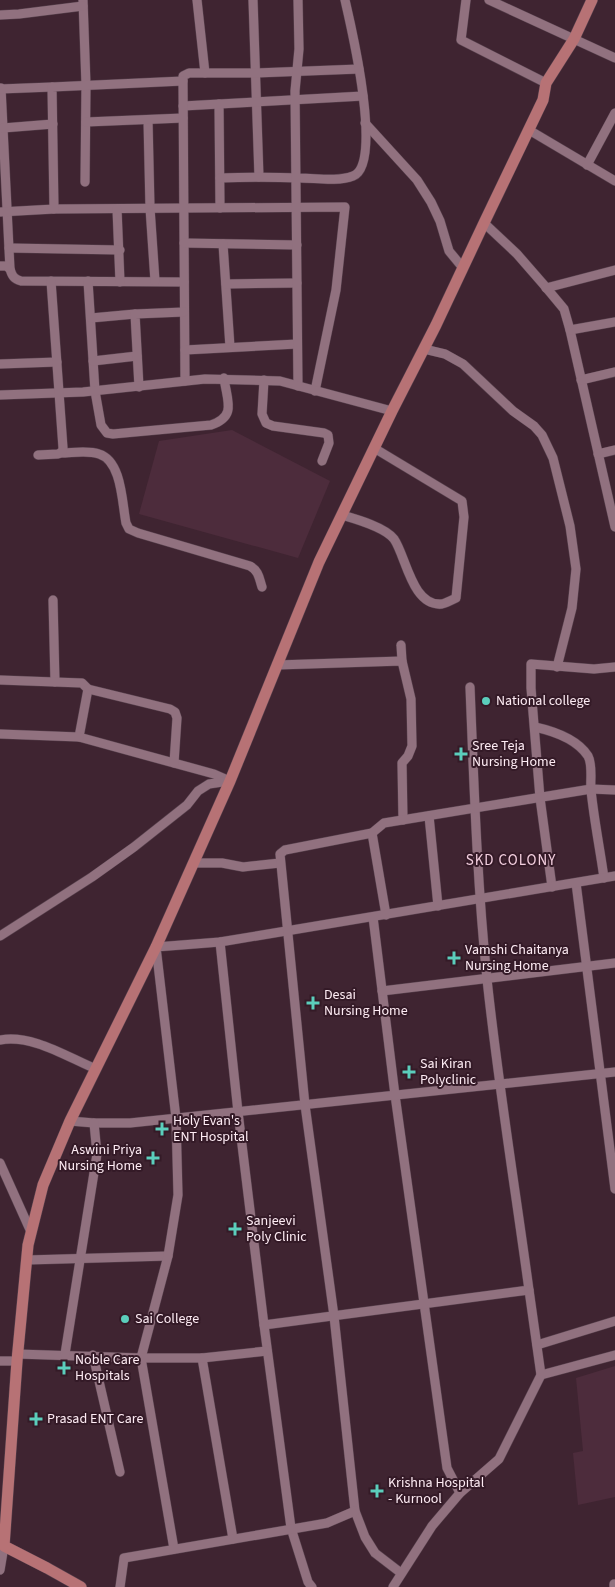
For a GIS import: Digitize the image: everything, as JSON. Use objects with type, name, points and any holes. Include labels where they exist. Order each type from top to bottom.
[{"type":"main road","points":[[81,1587],[47,1568],[2,1551],[4,1499],[27,1260],[31,1232],[42,1185],[70,1121],[156,947],[194,863],[230,781],[319,562],[529,130],[543,100],[546,83],[574,38],[592,0]]},
{"type":"street","points":[[196,0],[205,72]]},
{"type":"street","points":[[253,0],[259,177]]},
{"type":"street","points":[[298,0],[300,49],[295,100],[298,386]]},
{"type":"street","points":[[220,178],[336,179],[353,176],[359,172],[366,152],[363,96],[345,0]]},
{"type":"street","points":[[466,0],[461,40],[546,83]]},
{"type":"street","points":[[489,0],[615,58]]},
{"type":"street","points":[[0,15],[19,14],[83,3],[86,85],[85,182]]},
{"type":"street","points":[[185,381],[183,76],[185,74],[205,72],[256,73],[359,69]]},
{"type":"street","points":[[182,82],[0,88],[3,128],[4,212],[10,269],[15,279],[21,281],[184,282]]},
{"type":"street","points":[[52,87],[54,209]]},
{"type":"street","points":[[183,106],[363,96]]},
{"type":"street","points":[[219,104],[220,208]]},
{"type":"street","points":[[587,165],[615,113]]},
{"type":"street","points":[[86,122],[183,118]]},
{"type":"street","points":[[148,120],[150,208],[155,282]]},
{"type":"street","points":[[365,123],[389,147],[431,202],[440,220],[449,252],[463,268]]},
{"type":"street","points":[[3,128],[52,124]]},
{"type":"street","points":[[529,130],[615,181]]},
{"type":"street","points":[[4,212],[54,209],[345,207],[336,290],[315,391]]},
{"type":"street","points":[[117,209],[120,282]]},
{"type":"street","points":[[484,223],[517,254],[564,310],[582,380],[615,527]]},
{"type":"street","points":[[184,243],[297,244]]},
{"type":"street","points":[[223,244],[230,347]]},
{"type":"street","points":[[9,248],[120,250]]},
{"type":"street","points":[[0,266],[10,269]]},
{"type":"street","points":[[546,288],[615,270]]},
{"type":"street","points":[[51,281],[63,448],[61,454]]},
{"type":"street","points":[[88,282],[95,392],[101,425],[107,433],[211,425],[221,422],[227,417],[229,411],[224,378]]},
{"type":"street","points":[[226,284],[297,283]]},
{"type":"street","points":[[91,318],[184,312]]},
{"type":"street","points":[[135,314],[139,387]]},
{"type":"street","points":[[570,330],[615,322]]},
{"type":"street","points":[[184,350],[297,344]]},
{"type":"street","points":[[424,349],[445,354],[463,364],[513,411],[534,426],[542,435],[553,458],[570,526],[576,569],[572,608],[557,667]]},
{"type":"street","points":[[93,360],[137,356]]},
{"type":"street","points":[[0,364],[57,362]]},
{"type":"street","points":[[582,380],[615,372]]},
{"type":"street","points":[[0,395],[95,392],[224,378],[280,381],[392,411]]},
{"type":"street","points":[[264,380],[262,414],[266,423],[274,426],[324,433],[328,436],[329,443],[322,461]]},
{"type":"street","points":[[342,515],[373,525],[394,538],[408,572],[422,596],[441,604],[456,598],[464,517],[462,501],[374,448]]},
{"type":"street","points":[[598,454],[615,450]]},
{"type":"street","points":[[38,455],[98,453],[105,456],[117,472],[126,523],[130,529],[250,566],[258,574],[262,587]]},
{"type":"street","points":[[54,600],[55,682]]},
{"type":"street","points":[[401,645],[402,661],[411,699],[412,746],[408,756],[402,763],[403,820]]},
{"type":"street","points":[[277,665],[402,661]]},
{"type":"street","points":[[552,887],[540,798],[531,688],[531,664],[557,667],[615,668]]},
{"type":"street","points":[[0,680],[82,683],[88,689],[156,704],[170,709],[175,712],[177,718],[174,763]]},
{"type":"street","points":[[393,1587],[432,1526],[460,1493],[500,1459],[541,1375],[487,979],[480,899],[470,687]]},
{"type":"street","points":[[79,736],[88,689]]},
{"type":"street","points":[[535,727],[554,731],[564,736],[588,757],[604,878]]},
{"type":"street","points":[[0,734],[79,736],[214,774],[230,781]]},
{"type":"street","points":[[0,936],[92,877],[134,847],[187,805],[198,790],[208,784],[230,781]]},
{"type":"street","points":[[401,1573],[375,1553],[365,1537],[355,1511],[334,1316],[305,1105],[286,930],[280,854],[285,850],[372,833],[384,823],[591,789],[615,790]]},
{"type":"street","points":[[429,816],[438,906]]},
{"type":"street","points":[[372,833],[386,915]]},
{"type":"street","points":[[194,863],[243,867],[280,863]]},
{"type":"street","points":[[174,1549],[141,1358],[142,1348],[168,1256],[178,1195],[176,1118],[156,947],[220,942],[615,876]]},
{"type":"street","points":[[576,883],[615,1189]]},
{"type":"street","points":[[373,917],[395,1095],[447,1468],[460,1493]]},
{"type":"street","points":[[220,942],[238,1112],[267,1350],[292,1528],[308,1582],[312,1587]]},
{"type":"street","points":[[382,991],[615,963]]},
{"type":"street","points":[[0,1040],[7,1038],[35,1043],[96,1069]]},
{"type":"street","points":[[70,1121],[130,1123],[615,1072]]},
{"type":"street","points":[[65,1354],[97,1154],[94,1123]]},
{"type":"street","points":[[0,1163],[31,1232]]},
{"type":"street","points":[[27,1260],[168,1256]]},
{"type":"street","points":[[264,1325],[529,1290]]},
{"type":"street","points":[[537,1345],[615,1320]]},
{"type":"street","points":[[0,1361],[65,1354],[141,1358],[202,1358],[267,1350]]},
{"type":"street","points":[[93,1355],[120,1472]]},
{"type":"street","points":[[541,1375],[615,1355]]},
{"type":"street","points":[[202,1358],[233,1539]]},
{"type":"street","points":[[120,1587],[124,1558],[327,1523],[355,1511]]},
{"type":"street","points":[[0,1570],[2,1551]]},
{"type":"shaded area","points":[[232,430],[330,481],[298,558],[139,514],[159,441]]},
{"type":"shaded area","points":[[615,1366],[615,1497],[578,1505],[573,1453],[583,1451],[576,1378]]},
{"type":"place","name":"National college","points":[[486,701]]},
{"type":"place","name":"Sree Teja Nursing Home","points":[[461,754]]},
{"type":"place","name":"Vamshi Chaitanya Nursing Home","points":[[454,958]]},
{"type":"place","name":"Desai Nursing Home","points":[[313,1003]]},
{"type":"place","name":"Sai Kiran Polyclinic","points":[[409,1072]]},
{"type":"place","name":"Holy Evan's ENT Hospital","points":[[162,1129]]},
{"type":"place","name":"Aswini Priya Nursing Home","points":[[153,1158]]},
{"type":"place","name":"Sanjeevi Poly Clinic","points":[[235,1229]]},
{"type":"place","name":"Sai College","points":[[125,1319]]},
{"type":"place","name":"Noble Care Hospitals","points":[[64,1368]]},
{"type":"place","name":"Prasad ENT Care","points":[[36,1419]]},
{"type":"place","name":"Krishna Hospital - Kurnool","points":[[377,1491]]},
{"type":"district","name":"SKD COLONY","points":[[511,860]]}]
